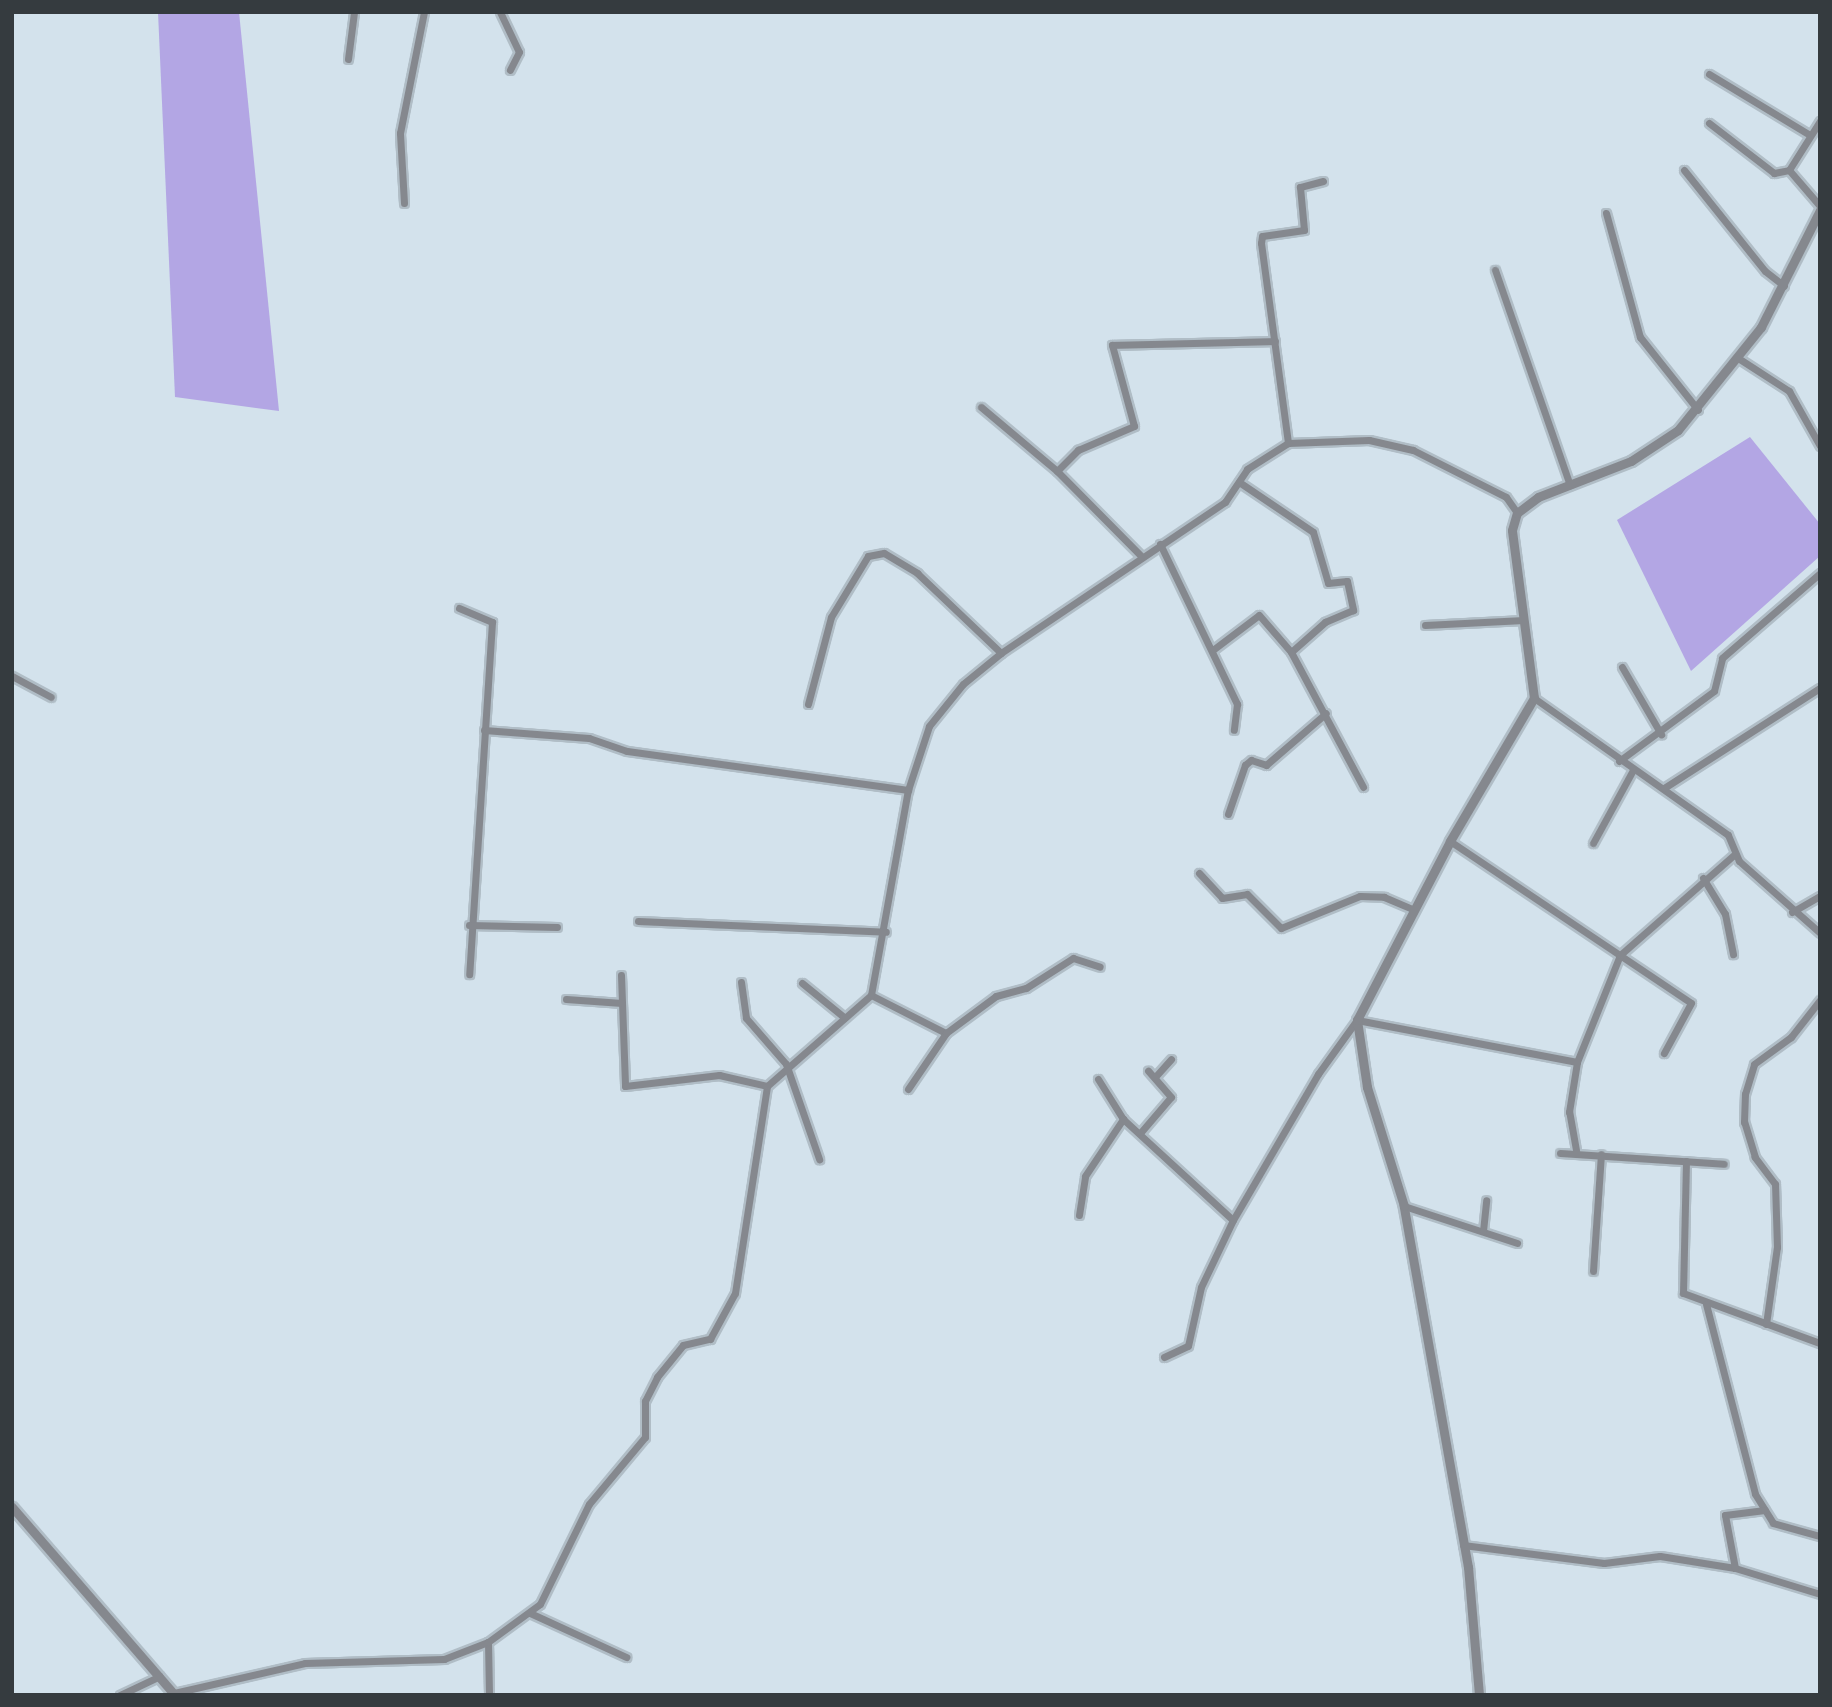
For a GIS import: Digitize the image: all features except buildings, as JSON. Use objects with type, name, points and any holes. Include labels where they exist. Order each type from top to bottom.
[{"type":"street","points":[[348,60],[354,12]]},
{"type":"street","points":[[404,203],[400,133],[424,12]]},
{"type":"street","points":[[500,12],[519,52],[510,70]]},
{"type":"street","points":[[1709,74],[1808,134]]},
{"type":"street","points":[[1789,170],[1808,134],[1820,121]]},
{"type":"street","points":[[1709,123],[1774,173],[1789,170]]},
{"type":"street","points":[[1685,170],[1765,271],[1786,287]]},
{"type":"street","points":[[1517,513],[1570,485],[1631,461],[1698,410],[1738,358],[1786,287],[1820,208],[1789,170]]},
{"type":"street","points":[[1288,443],[1262,236],[1304,230],[1300,187],[1323,181]]},
{"type":"street","points":[[1605,213],[1640,337],[1698,410]]},
{"type":"street","points":[[1495,270],[1570,485]]},
{"type":"street","points":[[1057,471],[1078,450],[1134,426],[1112,345],[1275,341]]},
{"type":"street","points":[[1738,358],[1789,391],[1820,446]]},
{"type":"street","points":[[981,407],[1057,471],[1142,557]]},
{"type":"street","points":[[12,1507],[175,1694],[305,1663],[434,1661],[488,1642],[530,1613],[560,1572],[589,1504],[645,1437],[645,1401],[657,1377],[683,1345],[710,1339],[735,1293],[767,1086],[786,1064],[871,995],[886,932],[908,790],[929,726],[963,684],[1001,653],[1225,502],[1266,451],[1288,443],[1369,440],[1413,450],[1506,497],[1517,513],[1513,530],[1534,698],[1450,841],[1357,1020],[1318,1074],[1233,1220],[1201,1287],[1188,1346],[1164,1357]]},
{"type":"street","points":[[1239,482],[1313,531],[1328,583],[1348,581],[1353,610],[1325,622],[1291,652]]},
{"type":"street","points":[[1160,544],[1214,649],[1237,704],[1234,730]]},
{"type":"street","points":[[808,704],[831,618],[868,556],[884,553],[917,573],[1001,653]]},
{"type":"street","points":[[1619,761],[1661,734],[1714,691],[1722,659],[1820,573]]},
{"type":"street","points":[[459,608],[492,622],[469,925],[469,974]]},
{"type":"street","points":[[1214,649],[1259,615],[1291,652],[1326,713],[1363,787]]},
{"type":"street","points":[[1425,625],[1524,620]]},
{"type":"street","points":[[1622,667],[1661,734]]},
{"type":"street","points":[[12,676],[51,698]]},
{"type":"street","points":[[1664,788],[1820,688]]},
{"type":"street","points":[[1534,698],[1619,761],[1664,788],[1728,835],[1735,854],[1792,912],[1820,933]]},
{"type":"street","points":[[1228,814],[1245,765],[1251,760],[1266,765],[1326,713]]},
{"type":"street","points":[[484,730],[589,738],[628,751],[908,790]]},
{"type":"street","points":[[1592,843],[1633,770]]},
{"type":"street","points":[[1450,841],[1691,1003],[1664,1053]]},
{"type":"street","points":[[1576,1150],[1569,1112],[1577,1062],[1620,956],[1703,878],[1735,854]]},
{"type":"street","points":[[1199,873],[1222,898],[1247,894],[1281,928],[1360,896],[1384,897],[1414,910]]},
{"type":"street","points":[[1703,878],[1725,914],[1733,954]]},
{"type":"street","points":[[1792,912],[1820,896]]},
{"type":"street","points":[[638,921],[886,932]]},
{"type":"street","points":[[469,925],[557,927]]},
{"type":"street","points":[[908,1088],[947,1033],[996,996],[1026,988],[1073,958],[1100,967]]},
{"type":"street","points":[[621,975],[625,1086],[719,1075],[767,1086]]},
{"type":"street","points":[[741,982],[752,1030],[786,1064],[819,1159]]},
{"type":"street","points":[[802,983],[845,1018]]},
{"type":"street","points":[[871,995],[947,1033]]},
{"type":"street","points":[[566,999],[622,1003]]},
{"type":"street","points":[[1766,1324],[1777,1247],[1775,1184],[1755,1157],[1744,1122],[1745,1094],[1754,1063],[1791,1037],[1820,1000]]},
{"type":"street","points":[[1357,1020],[1577,1062]]},
{"type":"street","points":[[1357,1020],[1367,1087],[1405,1206],[1463,1545],[1479,1695]]},
{"type":"street","points":[[1141,1132],[1171,1097],[1151,1074],[1171,1059]]},
{"type":"street","points":[[1098,1079],[1124,1119],[1233,1220]]},
{"type":"street","points":[[1079,1215],[1085,1176],[1124,1119]]},
{"type":"street","points":[[1560,1153],[1576,1150],[1724,1164]]},
{"type":"street","points":[[1593,1271],[1601,1154]]},
{"type":"street","points":[[1686,1161],[1683,1293],[1706,1304],[1820,1343]]},
{"type":"street","points":[[1483,1231],[1486,1200]]},
{"type":"street","points":[[1405,1206],[1517,1243]]},
{"type":"street","points":[[1706,1304],[1755,1494],[1773,1522],[1820,1536]]},
{"type":"street","points":[[1735,1568],[1726,1515],[1765,1510]]},
{"type":"street","points":[[1463,1545],[1604,1563],[1660,1556],[1735,1568],[1820,1594]]},
{"type":"street","points":[[530,1613],[626,1657]]},
{"type":"street","points":[[488,1642],[489,1695]]},
{"type":"street","points":[[120,1695],[160,1676]]},
{"type":"shaded area","points":[[158,12],[239,12],[279,411],[175,397]]},
{"type":"shaded area","points":[[1750,437],[1820,524],[1820,556],[1691,671],[1617,520]]}]
